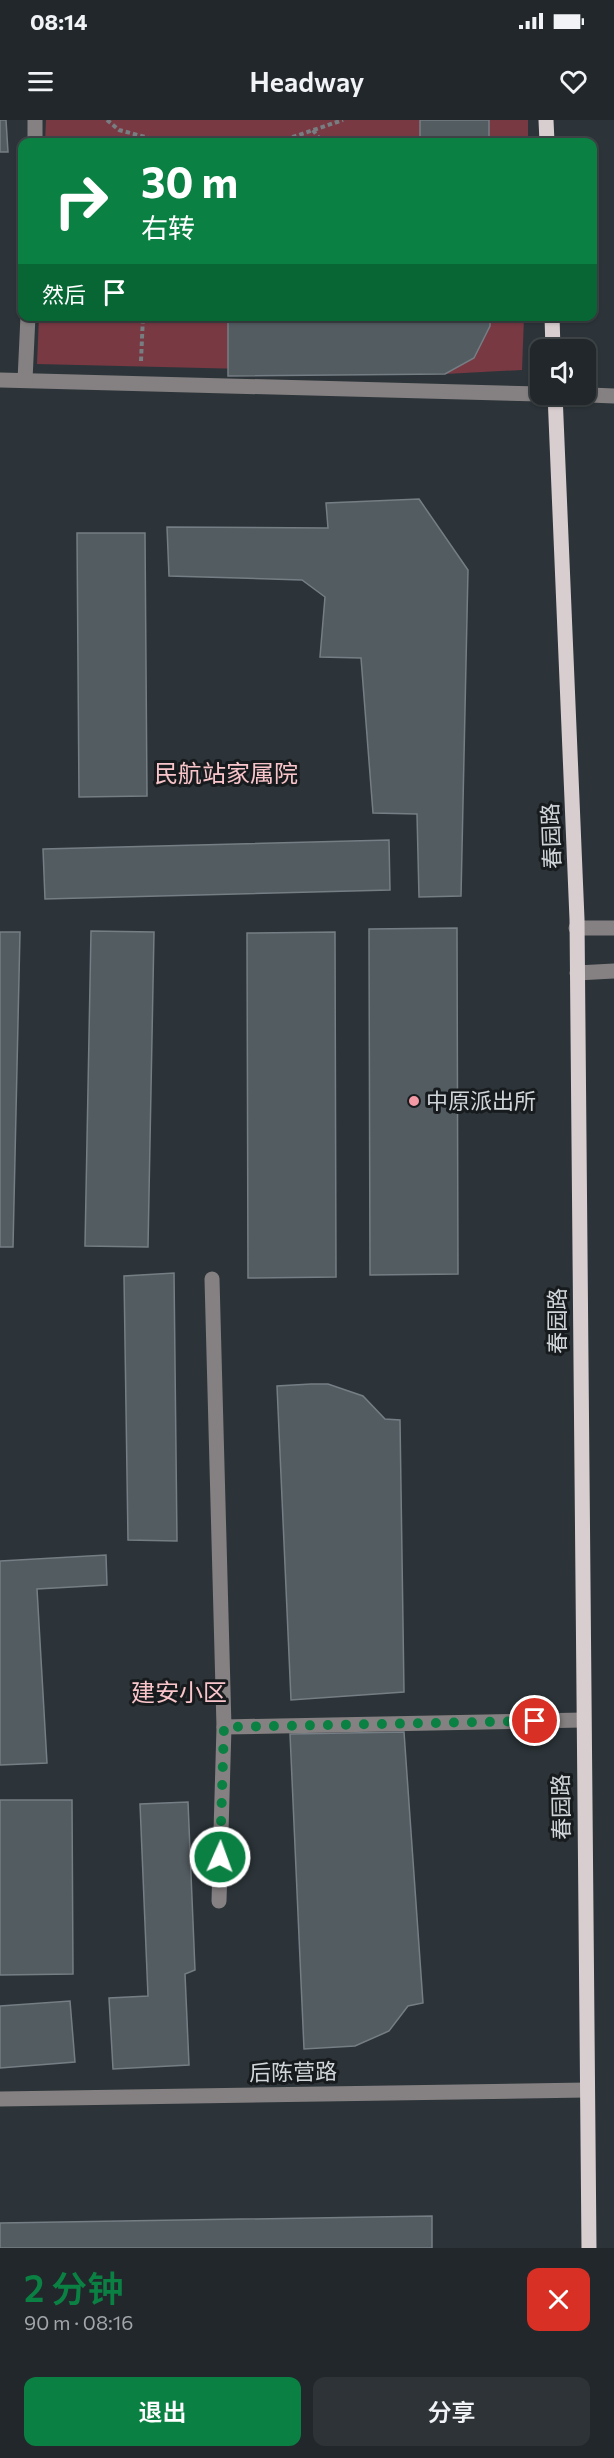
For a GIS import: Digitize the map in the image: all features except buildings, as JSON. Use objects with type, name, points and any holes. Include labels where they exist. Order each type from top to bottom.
[{"type":"main road","points":[[546,120],[547,138]]},
{"type":"main road","points":[[552,321],[553,339]]},
{"type":"main road","name":"春园路","points":[[555,405],[577,973],[589,2248]]},
{"type":"street","points":[[34,138],[35,120]]},
{"type":"street","points":[[25,380],[28,321]]},
{"type":"street","points":[[0,380],[530,394]]},
{"type":"street","points":[[596,395],[614,396]]},
{"type":"street","points":[[576,928],[614,928]]},
{"type":"street","points":[[577,973],[614,971]]},
{"type":"street","points":[[212,1279],[224,1727],[219,1901]]},
{"type":"street","points":[[224,1727],[583,1720]]},
{"type":"street","name":"后陈营路","points":[[0,2099],[587,2090]]},
{"type":"path","points":[[107,120],[119,130],[147,138]]},
{"type":"path","points":[[290,138],[343,120]]},
{"type":"path","points":[[313,130],[319,138]]},
{"type":"path","points":[[140,383],[142,321]]},
{"type":"shaded area","points":[[46,120],[528,120],[528,138],[45,138]]},
{"type":"shaded area","points":[[39,321],[524,321],[522,370],[445,374],[37,364]]},
{"type":"place","name":"中原派出所","points":[[414,1101]]},
{"type":"district","name":"民航站家属院","points":[[226,774]]},
{"type":"district","name":"建安小区","points":[[179,1693]]},
{"type":"route","points":[[220,1857],[224,1727],[535,1721]]}]
